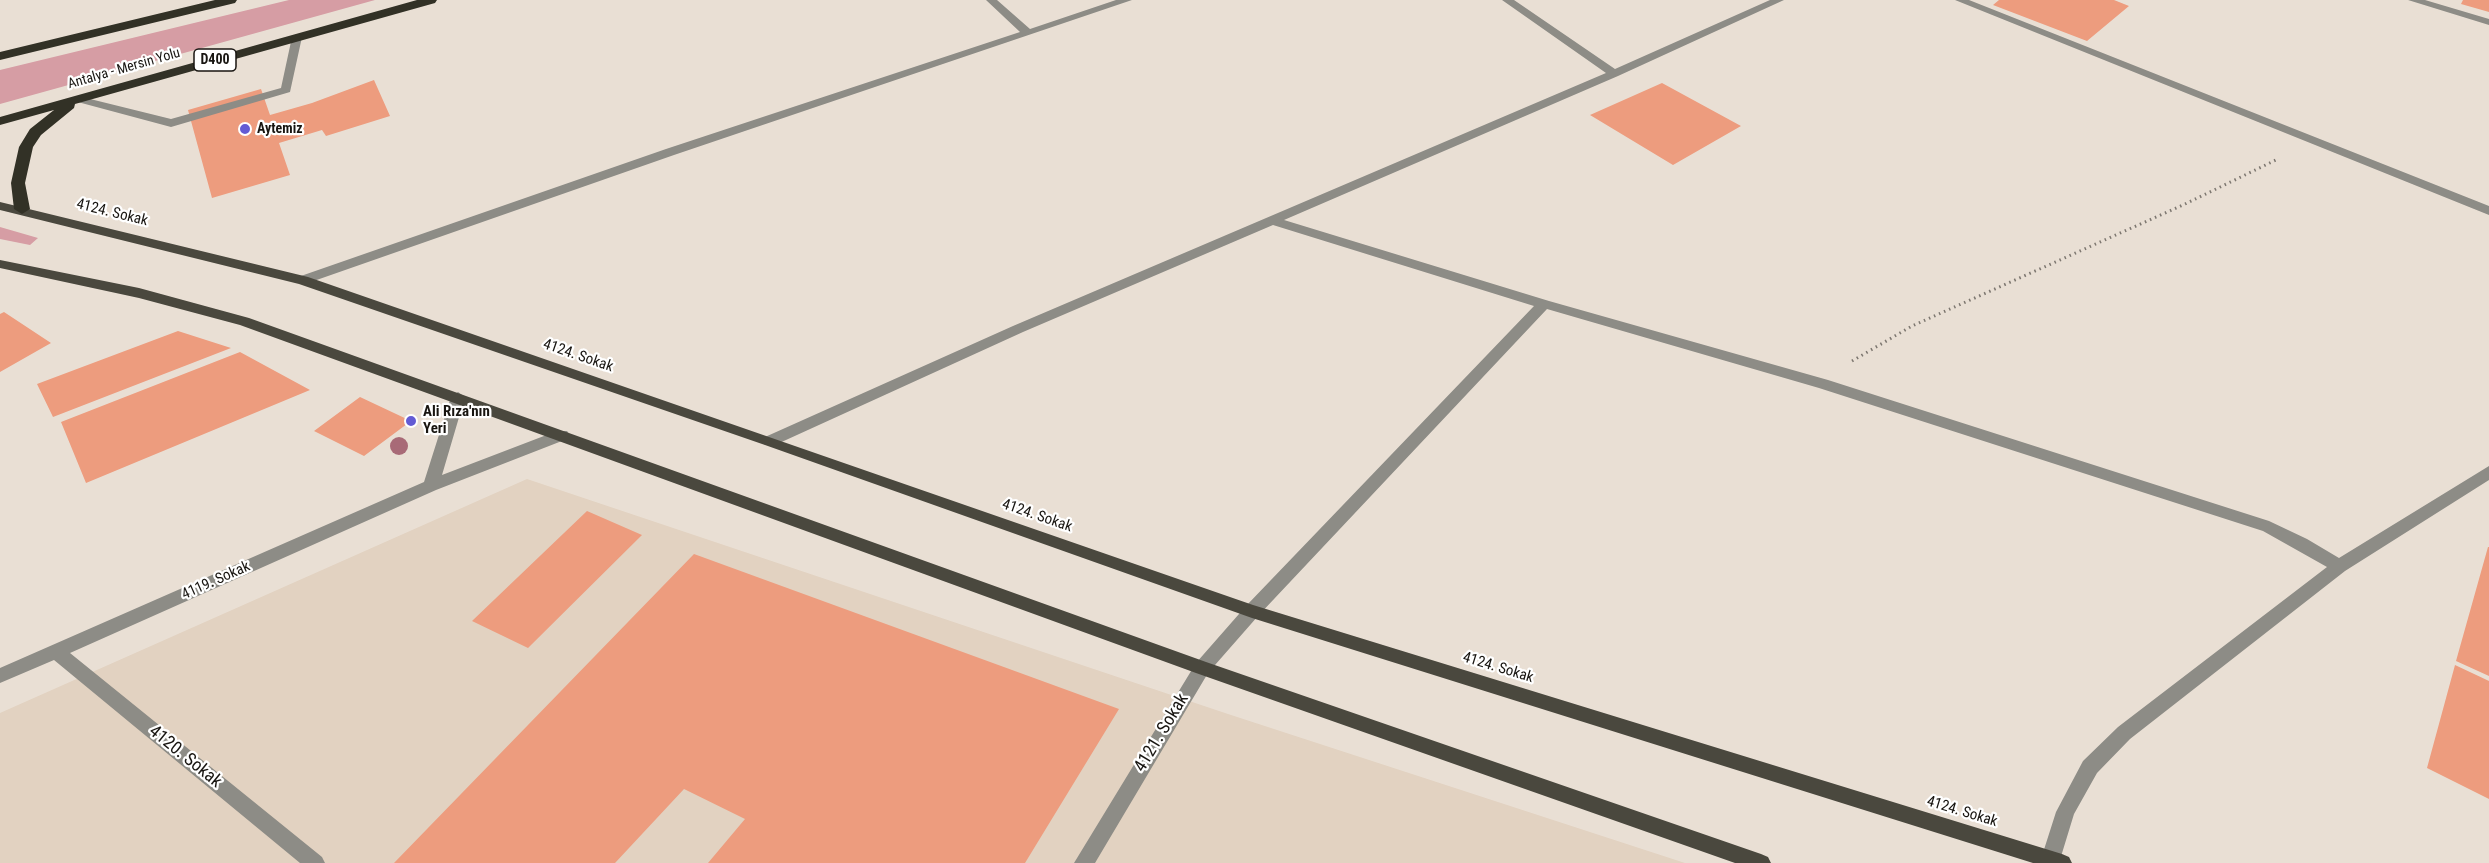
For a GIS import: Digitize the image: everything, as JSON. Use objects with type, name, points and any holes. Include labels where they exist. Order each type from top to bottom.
[{"type":"highway","points":[[0,56],[231,0]]},
{"type":"highway","name":"Antalya - Mersin Yolu","points":[[0,121],[430,0]]},
{"type":"highway","points":[[22,209],[18,183],[26,147],[35,132],[78,99]]},
{"type":"main road","name":"4124. Sokak","points":[[0,206],[22,209],[303,280],[1252,611],[2056,861]]},
{"type":"main road","points":[[0,264],[139,293],[244,321],[1202,668],[1758,862]]},
{"type":"street","points":[[991,0],[1028,33]]},
{"type":"street","points":[[303,280],[670,152],[1126,0]]},
{"type":"street","points":[[1507,0],[1614,74]]},
{"type":"street","points":[[770,441],[1018,329],[1614,74],[1779,0]]},
{"type":"street","points":[[1960,0],[2489,212]]},
{"type":"street","points":[[2413,0],[2489,22]]},
{"type":"street","points":[[78,99],[171,123],[182,120],[286,90],[297,37]]},
{"type":"street","points":[[1271,219],[1544,304],[1823,384],[2269,527],[2339,566]]},
{"type":"street","name":"4121. Sokak","points":[[1084,863],[1202,668],[1252,611],[1544,304]]},
{"type":"street","points":[[431,486],[459,398]]},
{"type":"street","name":"4119. Sokak","points":[[0,676],[431,486],[562,435]]},
{"type":"street","points":[[2056,861],[2065,812],[2090,767],[2124,733],[2339,566],[2489,472]]},
{"type":"street","name":"4120. Sokak","points":[[55,651],[315,863]]},
{"type":"path","points":[[1823,384],[1875,346],[1912,326],[2183,205],[2314,142]]},
{"type":"shaded area","points":[[289,0],[375,0],[0,104],[0,70]]},
{"type":"shaded area","points":[[0,227],[38,238],[30,245],[0,239]]},
{"type":"shaded area","points":[[527,479],[1228,714],[1685,863],[0,863],[0,713]]},
{"type":"building","points":[[1999,0],[2114,0],[2129,6],[2087,41],[1993,5]]},
{"type":"building","points":[[2463,0],[2489,0],[2489,12],[2461,4]]},
{"type":"building","points":[[374,80],[390,116],[326,136],[322,130],[279,143],[290,175],[212,198],[188,110],[261,89],[270,115],[312,103]]},
{"type":"building","points":[[1662,83],[1741,126],[1673,165],[1590,115]]},
{"type":"building","points":[[4,312],[51,343],[0,372],[0,314]]},
{"type":"building","points":[[178,331],[231,348],[53,417],[37,384]]},
{"type":"building","points":[[240,352],[310,390],[86,483],[61,422]]},
{"type":"building","points":[[360,397],[411,421],[364,456],[314,431]]},
{"type":"building","points":[[587,511],[642,535],[528,648],[472,621]]},
{"type":"building","points":[[2489,547],[2489,676],[2456,661]]},
{"type":"building","points":[[694,554],[1119,709],[1025,863],[708,863],[745,819],[684,789],[615,863],[394,863]]},
{"type":"building","points":[[2455,665],[2489,681],[2489,799],[2427,768]]},
{"type":"place","name":"Aytemiz","points":[[245,129]]},
{"type":"place","name":"Ali Rıza'nın Yeri","points":[[411,421]]}]
